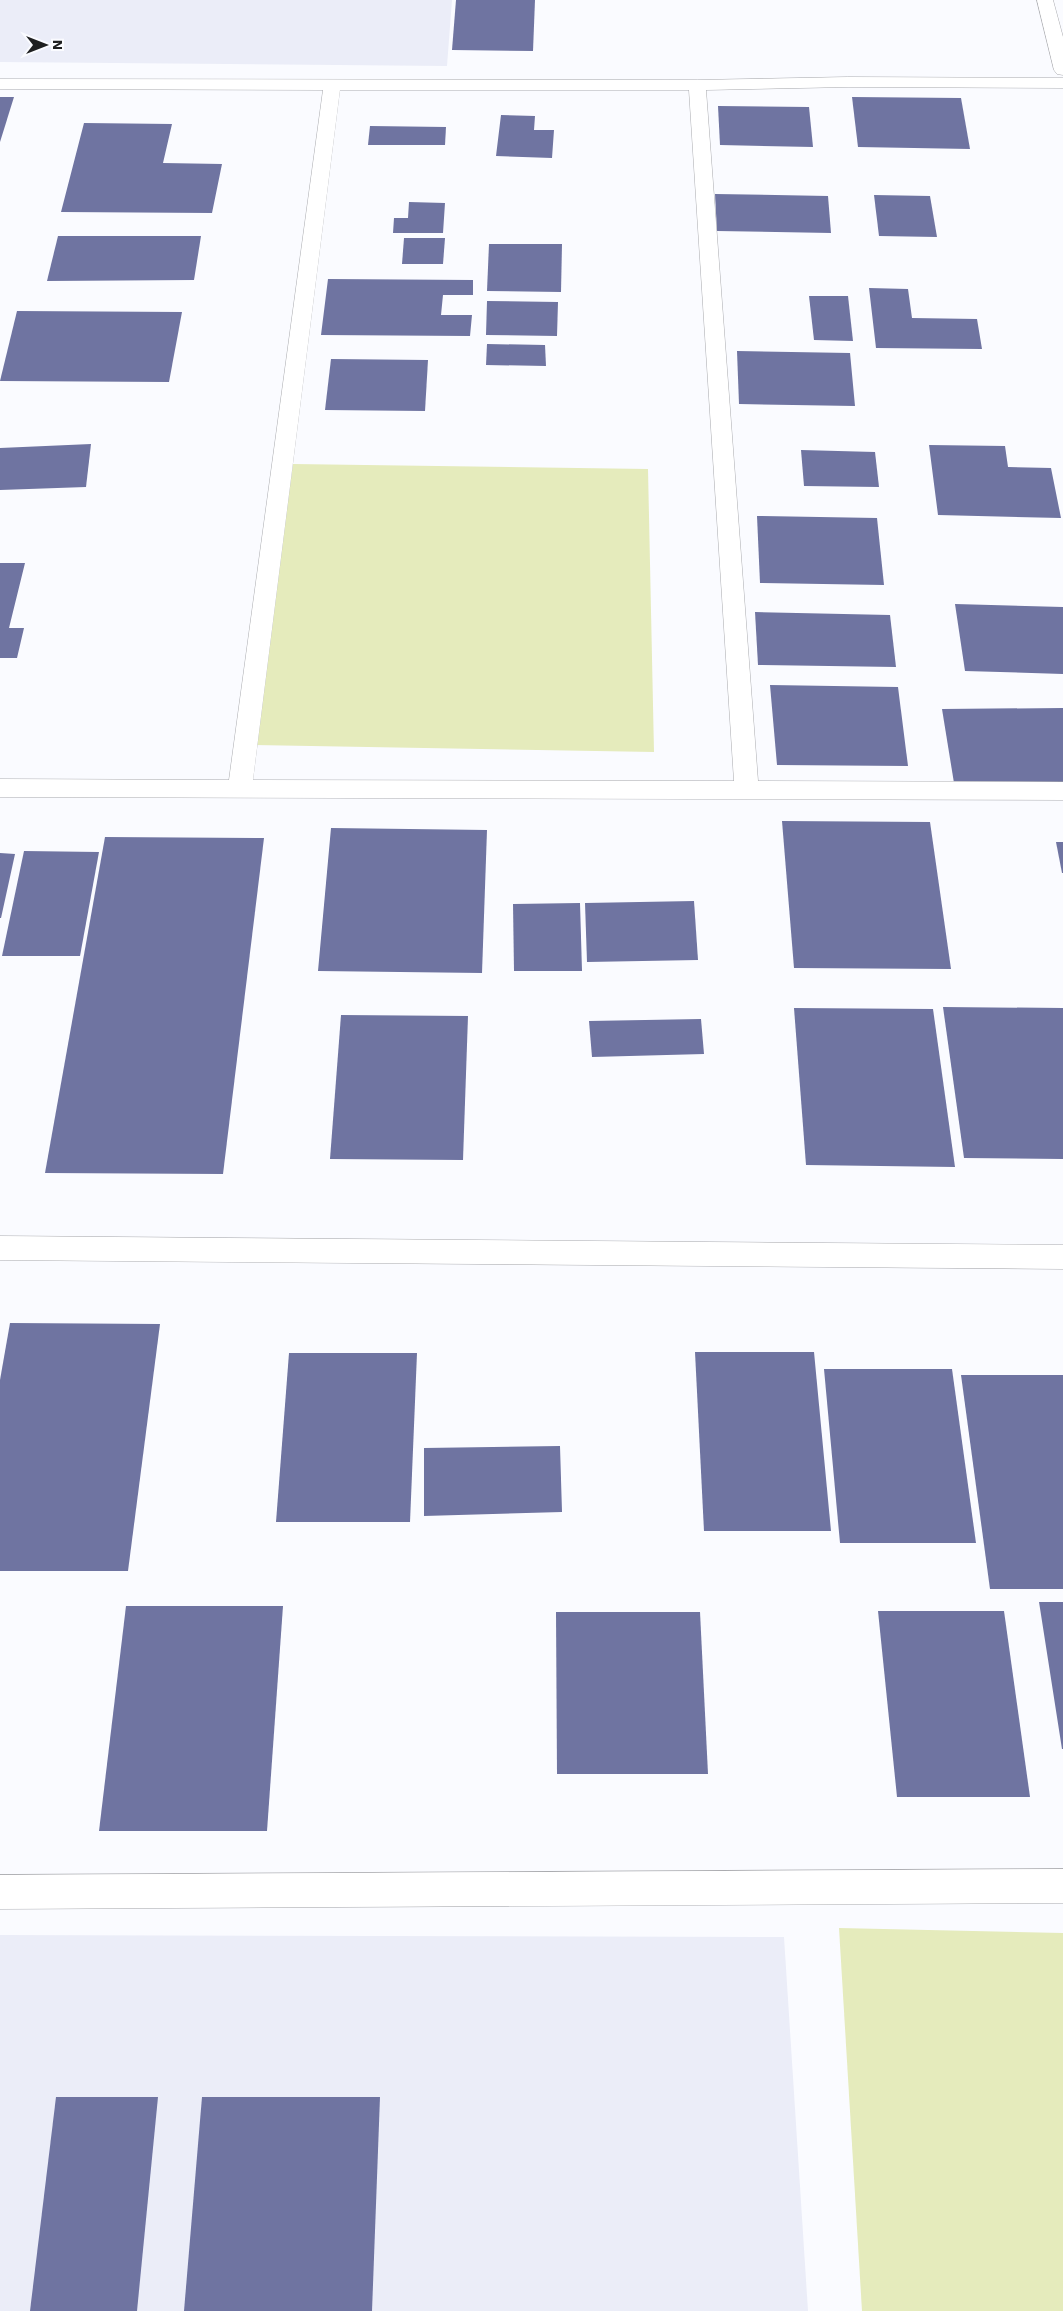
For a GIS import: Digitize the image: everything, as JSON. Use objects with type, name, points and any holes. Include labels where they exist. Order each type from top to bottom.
[{"type":"street","points":[[1045,0],[1063,70]]},
{"type":"street","points":[[0,84],[1063,83]]},
{"type":"street","points":[[697,84],[747,790]]},
{"type":"street","points":[[240,788],[332,85]]},
{"type":"street","points":[[0,788],[1063,791]]},
{"type":"street","points":[[0,1248],[1063,1257]]},
{"type":"street","points":[[0,1892],[1063,1886]]},
{"type":"shaded area","points":[[0,0],[452,0],[447,66],[0,62]]},
{"type":"shaded area","points":[[0,1935],[784,1937],[808,2311],[0,2311]]},
{"type":"green space","points":[[293,464],[648,469],[654,752],[253,745]]},
{"type":"green space","points":[[839,1928],[1063,1933],[1063,2311],[862,2311]]},
{"type":"building","points":[[456,0],[535,0],[533,51],[452,50]]},
{"type":"building","points":[[0,97],[14,97],[0,142]]},
{"type":"building","points":[[852,97],[961,98],[970,149],[858,147]]},
{"type":"building","points":[[718,106],[809,107],[813,147],[720,145]]},
{"type":"building","points":[[501,115],[535,116],[534,130],[554,130],[552,158],[496,156]]},
{"type":"building","points":[[84,123],[172,124],[163,163],[222,164],[212,213],[61,212]]},
{"type":"building","points":[[370,126],[446,127],[445,145],[368,145]]},
{"type":"building","points":[[715,194],[828,196],[831,233],[717,231]]},
{"type":"building","points":[[874,195],[930,196],[937,237],[879,236]]},
{"type":"building","points":[[409,202],[445,203],[443,233],[393,233],[394,218],[408,218]]},
{"type":"building","points":[[58,236],[201,236],[194,280],[47,281]]},
{"type":"building","points":[[404,238],[445,238],[443,264],[402,264]]},
{"type":"building","points":[[489,244],[562,244],[561,292],[487,291]]},
{"type":"building","points":[[328,279],[473,280],[473,295],[443,295],[441,315],[472,315],[470,336],[321,335]]},
{"type":"building","points":[[869,288],[908,289],[912,318],[977,319],[982,349],[876,348]]},
{"type":"building","points":[[809,296],[848,296],[853,341],[814,340]]},
{"type":"building","points":[[487,301],[558,302],[557,336],[486,335]]},
{"type":"building","points":[[17,311],[182,312],[169,382],[0,381]]},
{"type":"building","points":[[487,344],[545,345],[546,366],[486,365]]},
{"type":"building","points":[[737,351],[850,353],[855,406],[739,404]]},
{"type":"building","points":[[331,359],[428,360],[425,411],[325,410]]},
{"type":"building","points":[[91,444],[86,487],[0,490],[0,448]]},
{"type":"building","points":[[929,445],[1005,446],[1008,467],[1051,468],[1061,518],[938,515]]},
{"type":"building","points":[[801,450],[875,452],[879,487],[804,486]]},
{"type":"building","points":[[757,516],[877,518],[884,585],[760,583]]},
{"type":"building","points":[[0,563],[25,563],[9,628],[24,628],[17,658],[0,658]]},
{"type":"building","points":[[955,604],[1063,607],[1063,674],[965,671]]},
{"type":"building","points":[[755,612],[890,615],[896,667],[758,665]]},
{"type":"building","points":[[770,685],[898,687],[908,766],[777,765]]},
{"type":"building","points":[[1063,708],[1063,783],[954,783],[942,709]]},
{"type":"building","points":[[782,821],[930,822],[951,969],[794,968]]},
{"type":"building","points":[[331,828],[487,830],[482,973],[318,971]]},
{"type":"building","points":[[105,837],[264,838],[223,1174],[45,1173]]},
{"type":"building","points":[[1056,842],[1063,842],[1063,873],[1062,873]]},
{"type":"building","points":[[24,851],[99,852],[80,956],[2,956]]},
{"type":"building","points":[[0,853],[15,854],[1,918],[0,918]]},
{"type":"building","points":[[694,901],[698,960],[587,962],[585,903]]},
{"type":"building","points":[[580,903],[582,971],[514,971],[513,904]]},
{"type":"building","points":[[943,1007],[1063,1008],[1063,1159],[964,1158]]},
{"type":"building","points":[[794,1008],[933,1009],[955,1167],[806,1165]]},
{"type":"building","points":[[341,1015],[468,1016],[463,1160],[330,1159]]},
{"type":"building","points":[[701,1019],[704,1054],[592,1057],[589,1021]]},
{"type":"building","points":[[10,1323],[160,1324],[128,1571],[0,1571],[0,1380]]},
{"type":"building","points":[[695,1352],[814,1352],[831,1531],[704,1531]]},
{"type":"building","points":[[289,1353],[417,1353],[410,1522],[276,1522]]},
{"type":"building","points":[[824,1369],[952,1369],[976,1543],[840,1543]]},
{"type":"building","points":[[961,1375],[1063,1375],[1063,1589],[990,1589]]},
{"type":"building","points":[[560,1446],[562,1512],[424,1516],[424,1448]]},
{"type":"building","points":[[1039,1602],[1063,1602],[1063,1749],[1062,1749]]},
{"type":"building","points":[[126,1606],[283,1606],[267,1831],[99,1831]]},
{"type":"building","points":[[878,1611],[1004,1611],[1030,1797],[897,1797]]},
{"type":"building","points":[[556,1612],[700,1612],[708,1774],[557,1774]]},
{"type":"building","points":[[56,2097],[158,2097],[137,2311],[30,2311]]},
{"type":"building","points":[[202,2097],[380,2097],[372,2311],[184,2311]]}]
